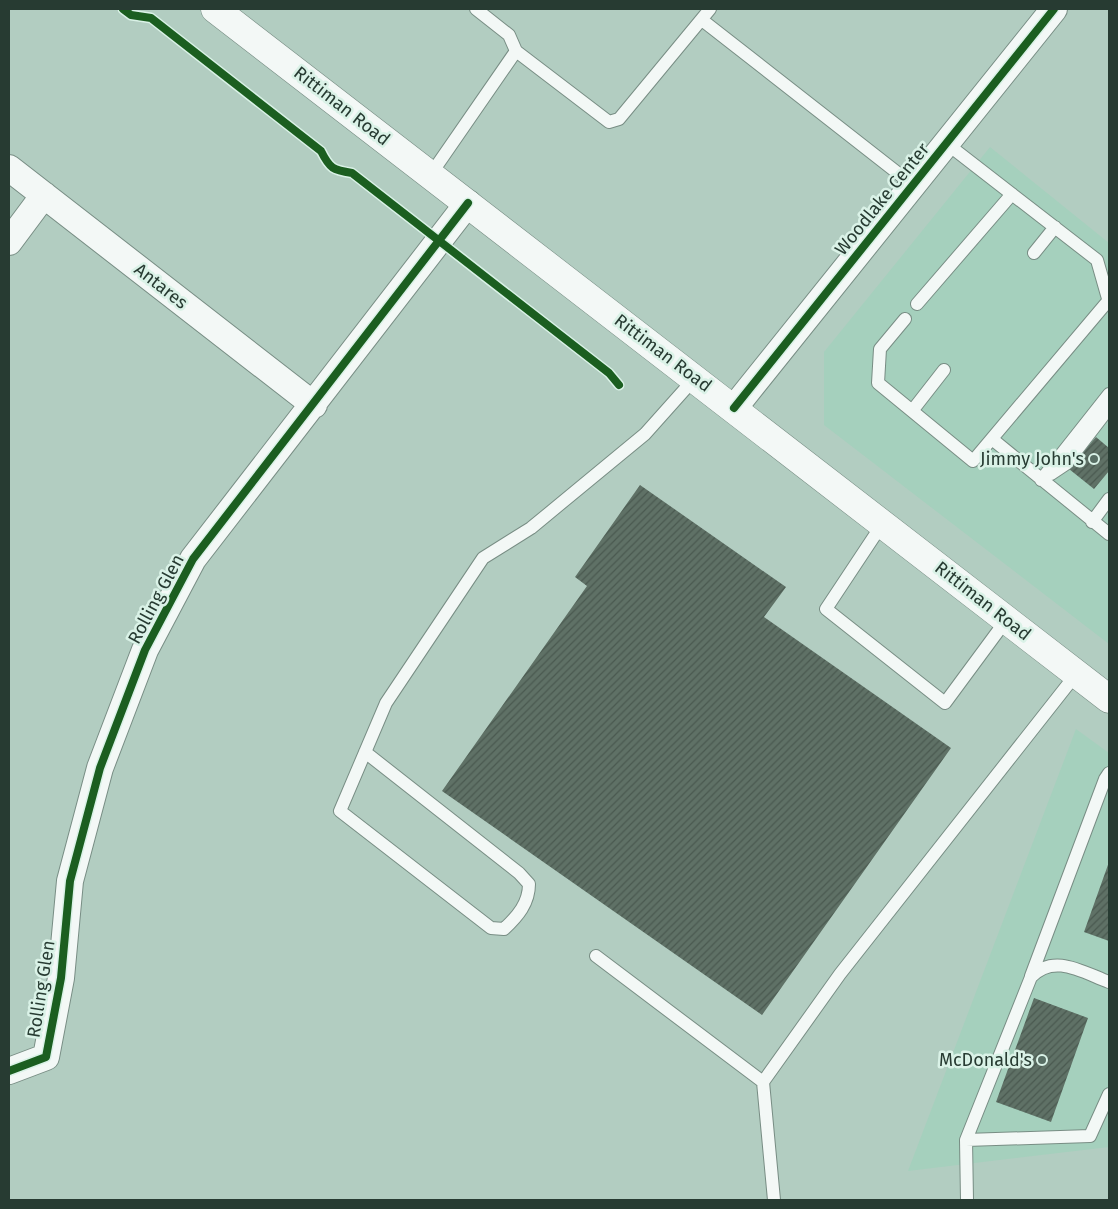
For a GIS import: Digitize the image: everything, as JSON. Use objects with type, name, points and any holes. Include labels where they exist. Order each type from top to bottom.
[{"type":"main road","name":"Rittiman Road","points":[[215,9],[1109,698]]},
{"type":"street","name":"Woodlake Center","points":[[734,408],[1054,9]]},
{"type":"street","name":"Antares","points":[[9,168],[314,405]]},
{"type":"street","points":[[9,242],[44,195]]},
{"type":"street","name":"Rolling Glen","points":[[9,1072],[46,1057],[61,978],[70,881],[100,768],[146,650],[194,559],[468,204]]},
{"type":"lane","points":[[476,9],[509,35],[516,51],[609,122],[619,119],[710,9]]},
{"type":"lane","points":[[702,20],[913,185]]},
{"type":"lane","points":[[430,174],[516,51]]},
{"type":"lane","points":[[905,319],[880,349],[878,384],[973,460],[1109,302],[1097,260],[946,143]]},
{"type":"lane","points":[[917,304],[1012,194]]},
{"type":"lane","points":[[1034,253],[1055,227]]},
{"type":"lane","points":[[912,411],[944,370]]},
{"type":"lane","points":[[365,752],[519,872],[529,884],[529,896],[517,917],[504,929],[491,928],[340,811],[365,752],[386,703],[484,558],[531,528],[645,434],[695,378]]},
{"type":"lane","points":[[1041,480],[1109,394]]},
{"type":"lane","points":[[1041,480],[1066,464],[1109,408]]},
{"type":"lane","points":[[992,439],[1109,534]]},
{"type":"lane","points":[[1092,522],[1109,499]]},
{"type":"lane","points":[[883,523],[826,609],[945,703],[1007,619]]},
{"type":"lane","points":[[774,1200],[763,1082],[840,974],[1077,673]]},
{"type":"lane","points":[[966,1200],[966,1140],[1031,977],[1105,779],[1109,773]]},
{"type":"lane","points":[[596,956],[763,1082]]},
{"type":"lane","points":[[1031,977],[1046,966],[1056,964],[1109,982]]},
{"type":"lane","points":[[966,1140],[1090,1136],[1109,1094]]},
{"type":"shaded area","points":[[990,147],[1109,243],[1109,644],[824,425],[824,352]]},
{"type":"shaded area","points":[[1076,729],[1109,753],[1109,1147],[908,1171]]},
{"type":"building","name":"Jimmy John's","points":[[1096,437],[1109,448],[1109,471],[1094,489],[1069,469]]},
{"type":"building","points":[[640,485],[786,587],[764,617],[951,748],[762,1015],[442,791],[587,586],[575,577]]},
{"type":"building","points":[[1109,862],[1109,941],[1084,932]]},
{"type":"building","name":"McDonald's","points":[[1034,998],[1088,1018],[1051,1122],[996,1102]]},
{"type":"cycle path","points":[[123,9],[131,15],[151,18],[321,151],[333,168],[352,173],[609,373],[619,385]]},
{"type":"cycle path","points":[[734,408],[1054,9]]},
{"type":"cycle path","points":[[9,1071],[46,1057],[61,978],[70,881],[100,768],[145,650],[193,559],[468,203]]},
{"type":"place","name":"Jimmy John's","points":[[1094,459]]},
{"type":"place","name":"McDonald's","points":[[1042,1060]]}]
